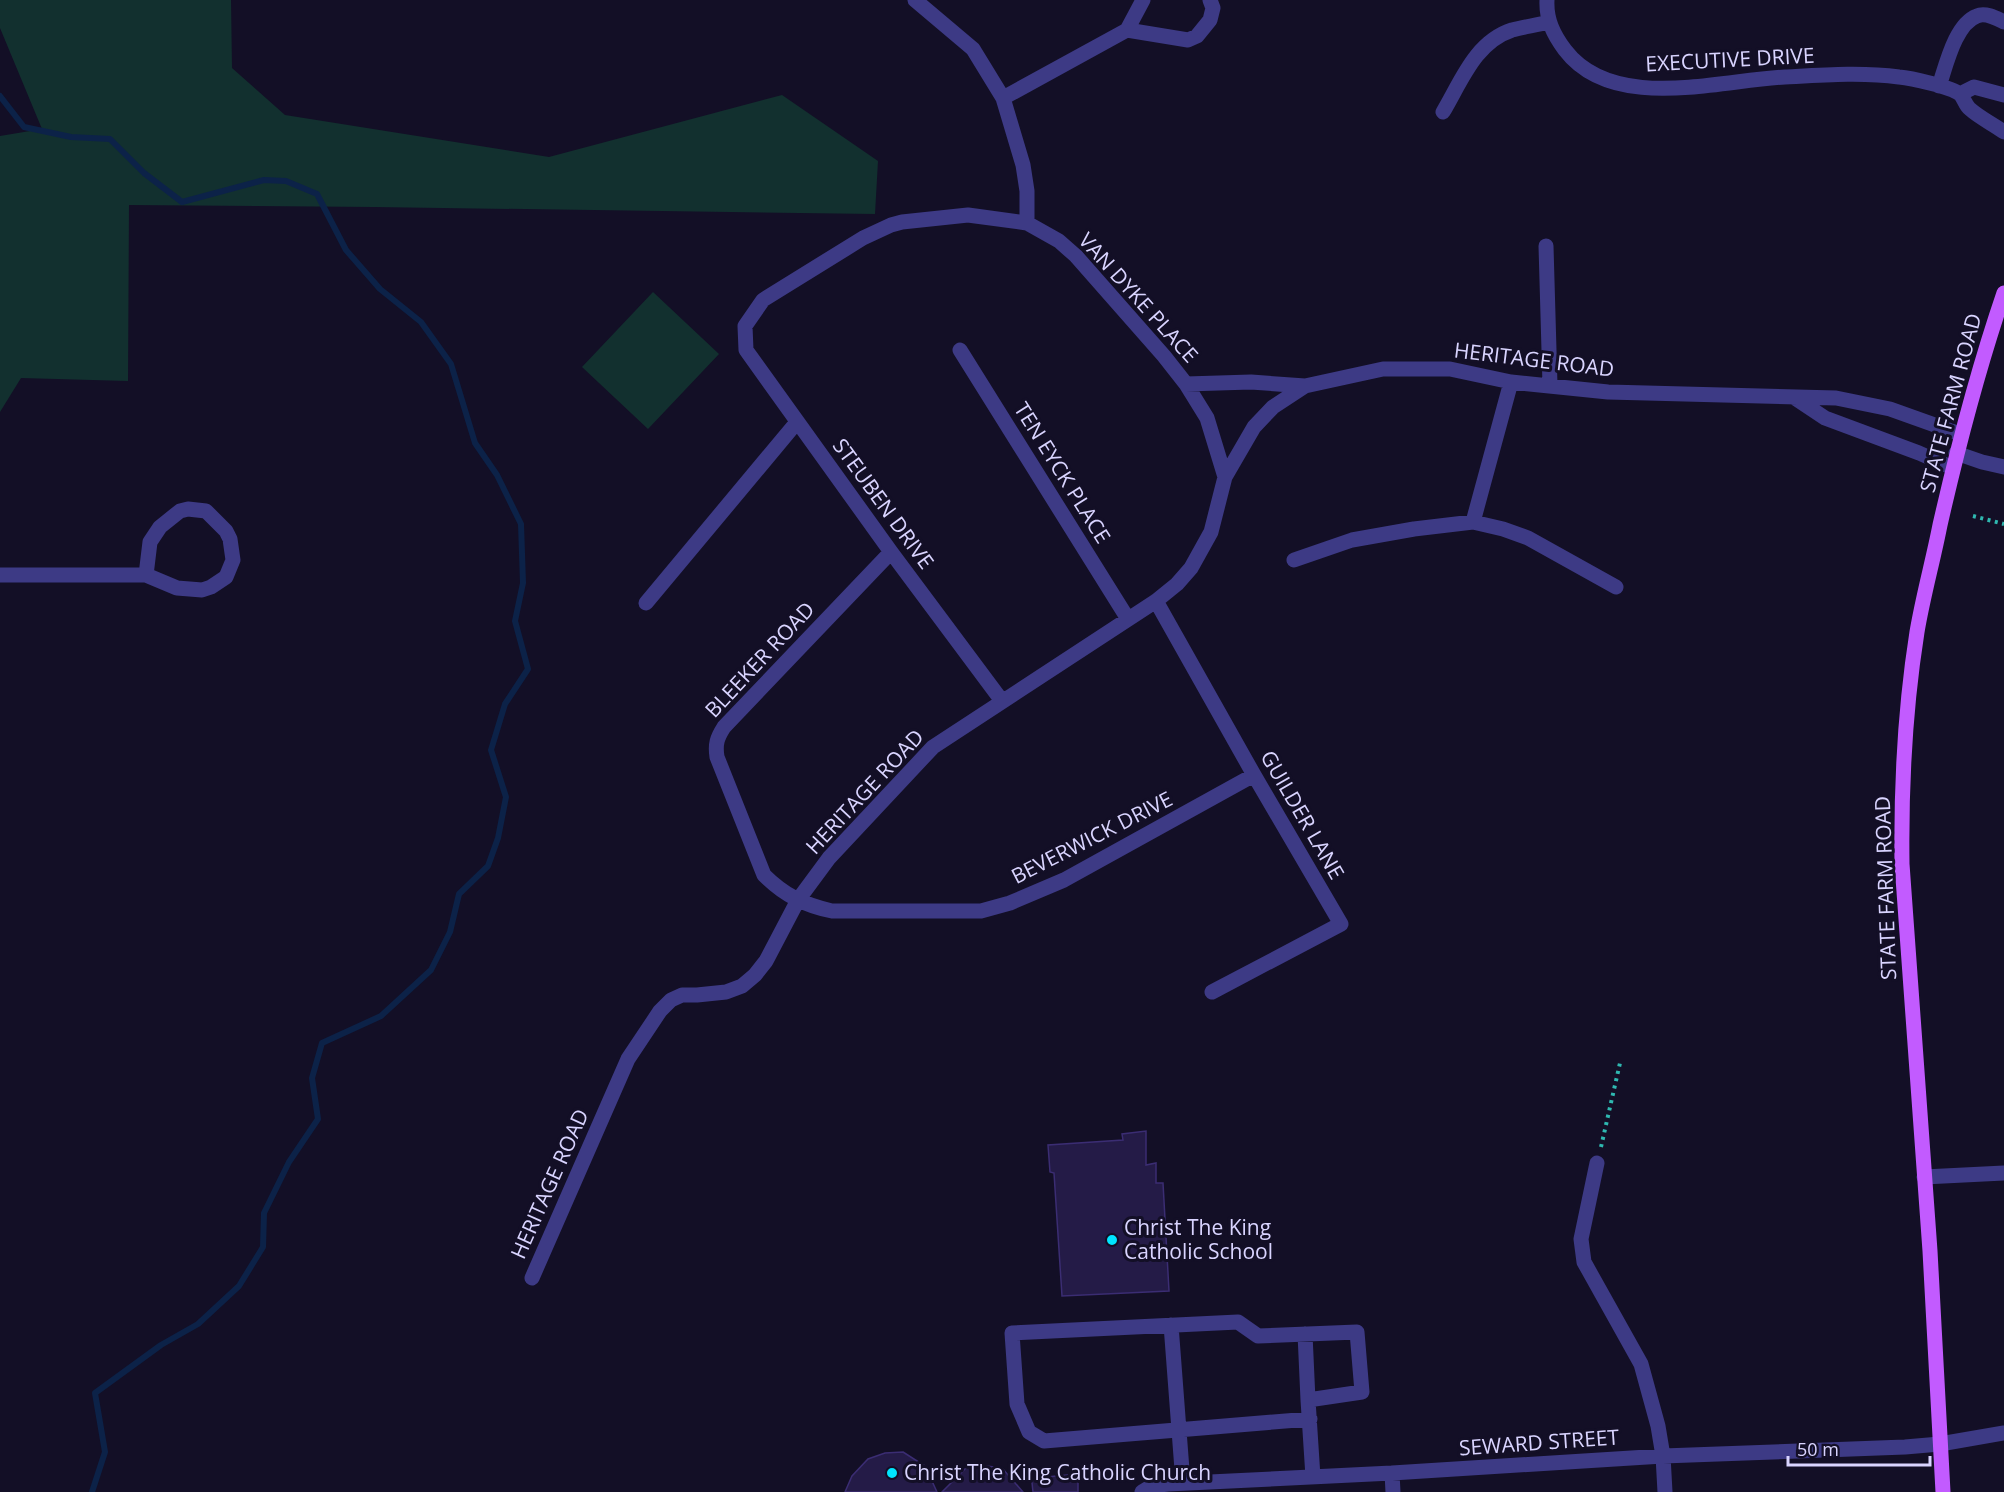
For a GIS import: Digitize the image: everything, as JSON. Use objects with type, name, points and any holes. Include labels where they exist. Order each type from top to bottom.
[{"type":"main road","name":"STATE FARM ROAD","points":[[1943,1492],[1930,1251],[1902,864],[1906,730],[1917,632],[1954,460],[2004,293]]},
{"type":"street","points":[[915,0],[973,49],[1003,98],[1023,165],[1027,191],[1027,223]]},
{"type":"street","points":[[1003,98],[1127,30],[1143,0]]},
{"type":"street","points":[[1127,30],[1188,40],[1197,36],[1210,20],[1213,9],[1210,0]]},
{"type":"street","name":"EXECUTIVE DRIVE","points":[[1547,0],[1549,22],[1557,39],[1569,55],[1584,68],[1600,77],[1621,84],[1647,88],[1693,87],[1784,77],[1858,75],[1899,77],[1939,86],[1960,94],[1968,108],[2004,132]]},
{"type":"street","points":[[1939,86],[1957,36],[1969,20],[1979,15],[1994,16],[2004,22]]},
{"type":"street","points":[[1443,112],[1479,51],[1492,40],[1511,30],[1549,22]]},
{"type":"street","name":"EXECUTIVE DRIVE","points":[[1960,94],[1974,87],[2004,95]]},
{"type":"street","name":"VAN DYKE PLACE","points":[[745,326],[763,300],[863,238],[891,225],[968,215],[1027,223],[1059,241],[1076,256],[1186,384],[1207,418],[1225,477]]},
{"type":"street","points":[[1546,246],[1550,385]]},
{"type":"street","name":"STEUBEN DRIVE","points":[[745,326],[746,350],[891,552],[1002,701]]},
{"type":"street","name":"TEN EYCK PLACE","points":[[960,350],[1128,619]]},
{"type":"street","name":"HERITAGE ROAD","points":[[1186,384],[1251,382],[1305,386],[1383,369],[1450,369],[1511,382],[1608,392],[1836,398],[1890,409],[1960,434]]},
{"type":"street","points":[[1473,522],[1511,382]]},
{"type":"street","name":"HERITAGE ROAD","points":[[532,1278],[628,1059],[643,1034],[671,1000],[682,995],[726,992],[742,986],[756,975],[766,961],[798,900],[829,858],[933,747],[1128,619],[1177,584],[1191,568],[1211,532],[1225,477],[1254,427],[1273,407],[1305,386]]},
{"type":"street","points":[[1795,398],[1825,418],[1919,453],[2004,467]]},
{"type":"street","points":[[646,603],[797,422]]},
{"type":"street","points":[[0,575],[146,575],[177,588],[202,590],[226,577],[233,560],[230,539],[226,531],[206,511],[188,509],[180,511],[160,526],[150,542],[146,575]]},
{"type":"street","points":[[1294,560],[1352,540],[1473,522],[1528,538],[1616,587]]},
{"type":"street","name":"BLEEKER ROAD","points":[[798,900],[778,890],[764,875],[717,757],[717,737],[891,552]]},
{"type":"street","name":"GUILDER LANE","points":[[1156,600],[1341,924],[1212,992]]},
{"type":"street","name":"BEVERWICK DRIVE","points":[[798,900],[816,908],[832,911],[981,911],[1010,903],[1064,880],[1254,775]]},
{"type":"street","points":[[1598,1163],[1581,1239],[1584,1262],[1641,1364],[1658,1426],[1663,1456],[1665,1492]]},
{"type":"street","points":[[1924,1177],[2004,1173]]},
{"type":"street","points":[[1308,1400],[1362,1392],[1357,1332],[1258,1336],[1238,1322],[1012,1333],[1017,1404],[1029,1432],[1044,1441],[1310,1419]]},
{"type":"street","points":[[1172,1325],[1183,1483]]},
{"type":"street","points":[[1305,1334],[1313,1477]]},
{"type":"street","name":"SEWARD STREET","points":[[1142,1492],[1152,1486],[1183,1483],[1663,1456],[1940,1444],[2004,1433]]},
{"type":"street","points":[[1392,1473],[1393,1492]]},
{"type":"path","points":[[1973,516],[2004,524]]},
{"type":"path","points":[[1598,1163],[1620,1063]]},
{"type":"green space","points":[[0,0],[231,0],[232,68],[285,115],[549,157],[782,95],[878,161],[875,214],[129,205],[128,381],[21,378],[0,412],[0,136],[42,129],[0,28]]},
{"type":"green space","points":[[653,292],[719,354],[648,429],[582,367]]},
{"type":"building","name":"Christ The King Catholic School","points":[[1146,1131],[1146,1165],[1156,1163],[1156,1183],[1163,1183],[1169,1291],[1062,1296],[1054,1173],[1050,1172],[1048,1145],[1123,1140],[1122,1134]]},
{"type":"building","points":[[903,1452],[925,1466],[937,1492],[845,1492],[852,1476],[868,1459],[885,1453]]},
{"type":"building","points":[[970,1464],[1002,1468],[1023,1492],[942,1492]]},
{"type":"building","points":[[1045,1472],[1046,1477],[1078,1474],[1078,1492],[1033,1492],[1031,1473]]},
{"type":"waterway","points":[[0,96],[24,127],[71,137],[110,139],[144,173],[182,202],[264,180],[286,181],[317,194],[346,250],[380,289],[421,322],[451,364],[475,443],[497,475],[521,524],[523,583],[515,621],[528,669],[505,704],[491,750],[506,797],[498,838],[488,866],[459,894],[450,932],[431,970],[381,1016],[322,1043],[312,1078],[318,1119],[289,1162],[264,1213],[263,1247],[239,1286],[198,1324],[161,1345],[95,1393],[105,1452],[92,1492]]},
{"type":"place","name":"Christ The King Catholic School","points":[[1112,1240]]},
{"type":"place","name":"Christ The King Catholic Church","points":[[892,1473]]}]
